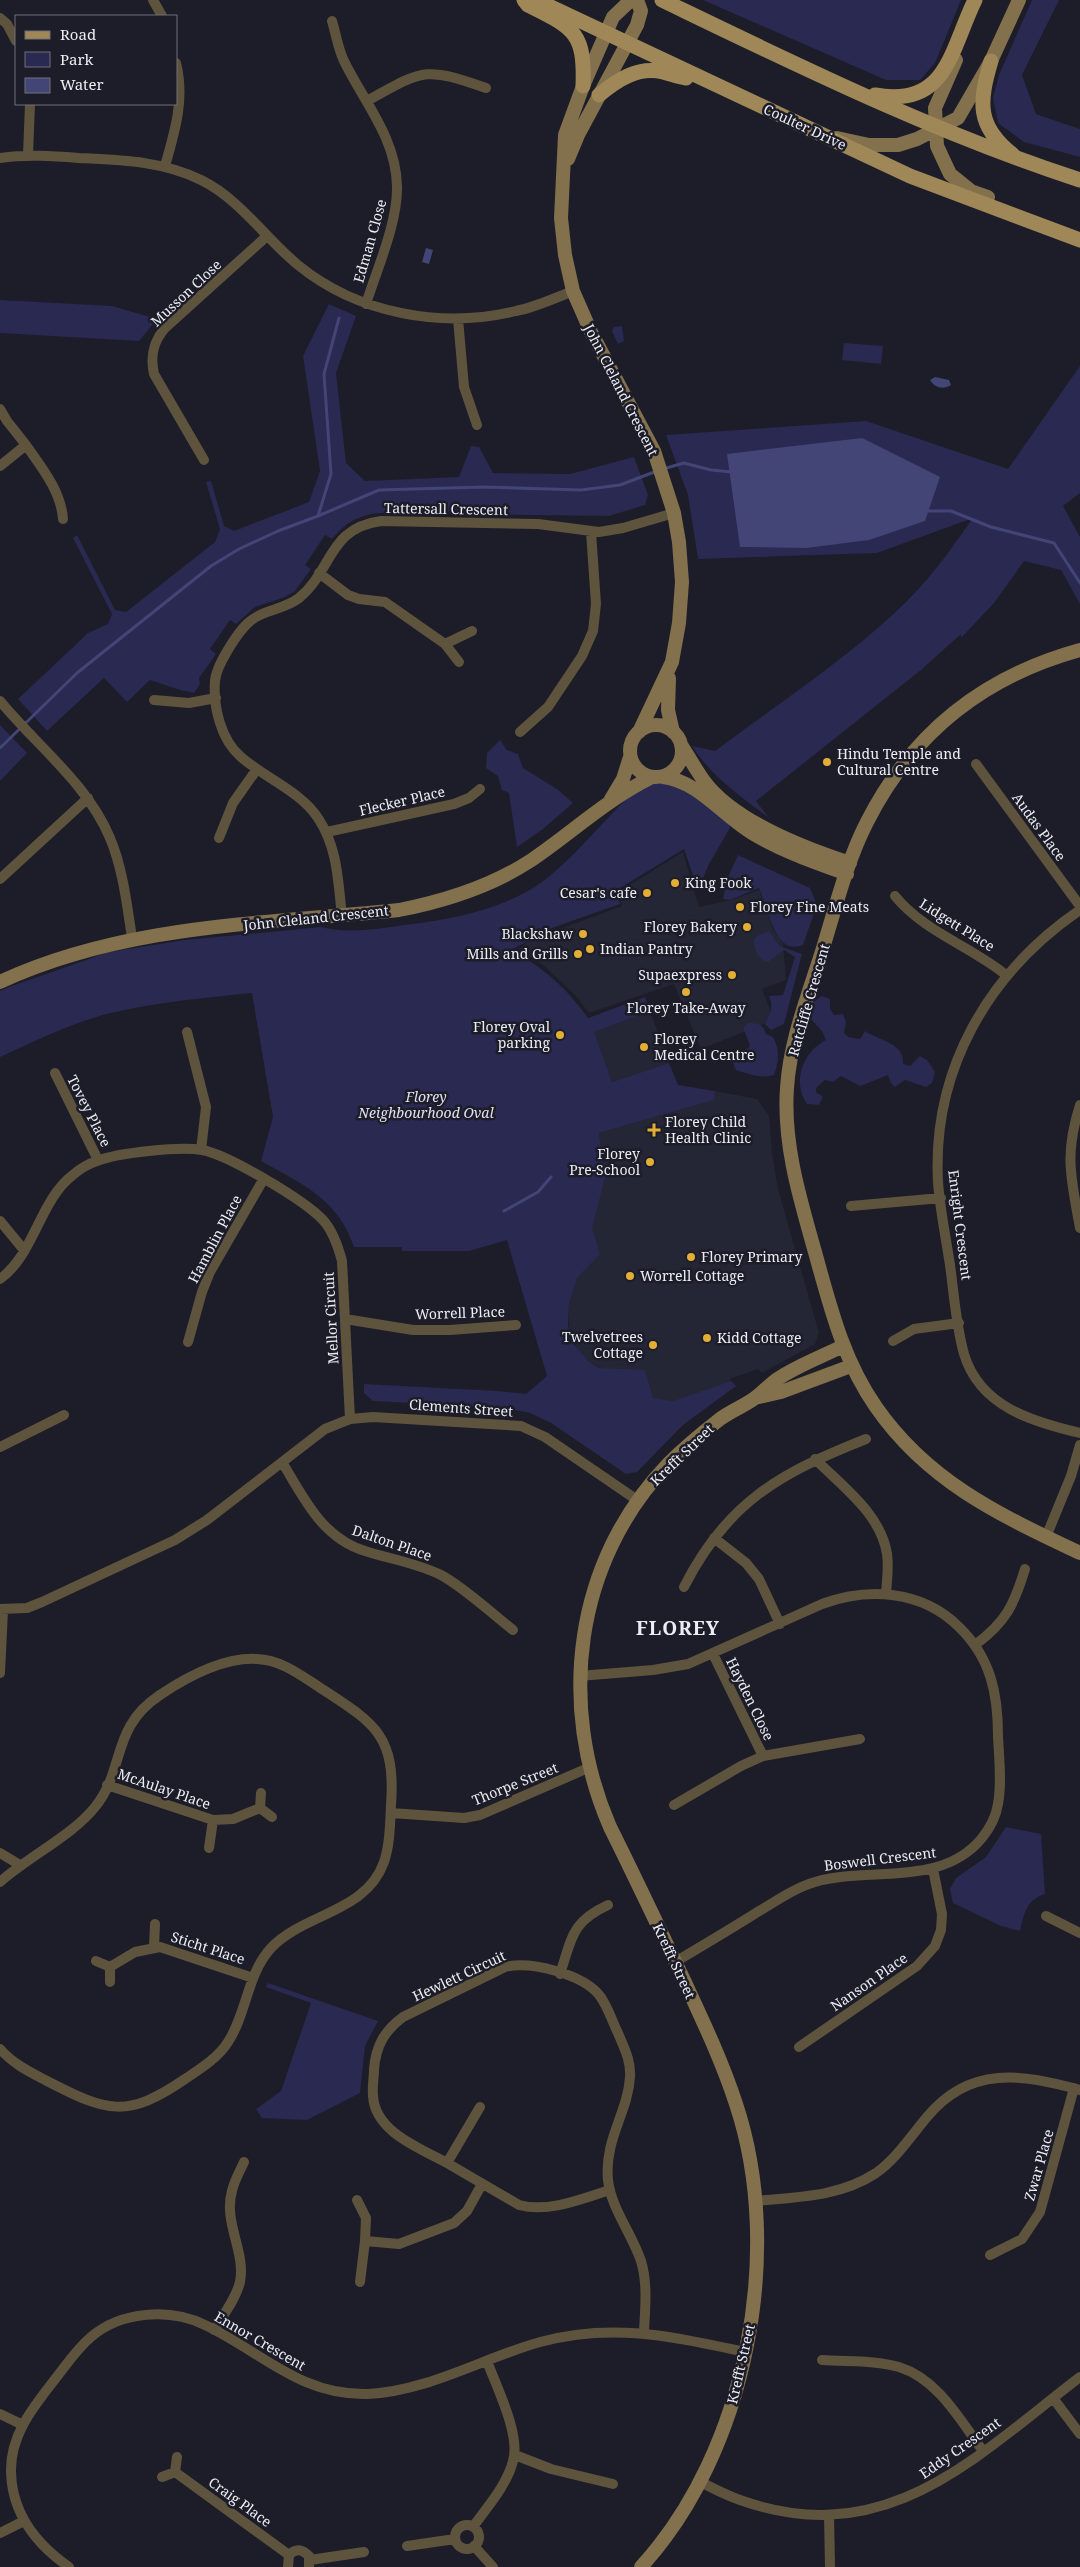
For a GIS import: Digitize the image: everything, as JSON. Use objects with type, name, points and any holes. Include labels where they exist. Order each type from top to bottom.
[{"type":"main road","points":[[524,0],[528,5],[569,27],[578,40],[584,57],[583,86]]},
{"type":"main road","name":"Coulter Drive","points":[[536,0],[910,176],[1080,240]]},
{"type":"main road","points":[[662,0],[936,128],[1019,160],[1080,180]]},
{"type":"main road","points":[[843,85],[895,98],[909,97],[929,87],[945,68],[975,0]]},
{"type":"main road","points":[[991,61],[981,102],[984,118],[989,131],[1004,148],[1019,160]]},
{"type":"main road","points":[[599,95],[624,77],[643,72],[661,72],[682,78],[710,82]]},
{"type":"street","points":[[154,0],[162,15]]},
{"type":"street","name":"John Cleland Crescent","points":[[631,0],[613,17],[583,86],[565,135],[565,167],[561,218],[565,255],[573,291],[591,332],[654,451],[674,512],[682,582],[679,623],[669,672],[668,710],[674,732]]},
{"type":"street","name":"John Cleland Crescent","points":[[565,167],[578,134],[637,25],[641,10],[637,0]]},
{"type":"street","points":[[982,0],[935,108],[937,146],[950,174],[971,191],[1042,218],[1056,232]]},
{"type":"street","points":[[821,135],[869,144],[898,145],[918,139],[958,118],[991,61],[1019,0]]},
{"type":"street","points":[[0,18],[7,24],[15,39]]},
{"type":"street","name":"Edman Close","points":[[332,20],[343,59],[388,140],[395,162],[397,186],[392,220],[366,304]]},
{"type":"street","points":[[367,102],[406,80],[425,73],[453,76],[486,88]]},
{"type":"street","points":[[165,166],[179,112],[180,90],[178,76]]},
{"type":"street","points":[[28,155],[30,105]]},
{"type":"street","points":[[0,158],[28,155],[134,161],[165,166],[202,180],[224,194],[298,265],[323,283],[366,304],[411,315],[458,320],[518,311],[573,291]]},
{"type":"street","name":"Musson Close","points":[[204,460],[154,374],[151,360],[153,346],[165,328],[267,236]]},
{"type":"street","points":[[458,320],[464,387],[477,425]]},
{"type":"street","points":[[0,408],[6,422],[26,445],[58,494],[62,506],[63,519]]},
{"type":"street","points":[[0,466],[26,445]]},
{"type":"street","name":"Tattersall Crescent","points":[[342,916],[337,867],[327,832],[303,802],[256,769],[230,747],[223,734],[216,698],[215,680],[219,666],[247,624],[258,614],[297,599],[307,591],[347,533],[366,523],[381,521],[538,524],[591,532],[623,528],[674,512]]},
{"type":"street","points":[[520,732],[548,707],[586,648],[593,631],[596,604],[591,532]]},
{"type":"street","points":[[318,573],[348,594],[359,599],[385,602],[445,644],[460,662]]},
{"type":"street","points":[[445,644],[472,631]]},
{"type":"street","name":"Ratcliffe Crescent","points":[[1080,650],[1015,672],[977,694],[945,720],[899,770],[866,824],[849,869],[798,1025],[786,1087],[792,1164],[828,1301],[851,1366],[886,1421],[911,1449],[940,1476],[990,1510],[1080,1553]]},
{"type":"street","name":"John Cleland Crescent","points":[[638,732],[669,672]]},
{"type":"street","points":[[154,700],[189,703],[216,698]]},
{"type":"street","points":[[0,701],[88,798],[110,839],[120,868],[132,938]]},
{"type":"street","points":[[661,725],[674,732],[704,781],[745,815],[804,848],[849,869],[799,857],[754,834],[685,782],[642,774],[634,767],[630,757],[630,746],[638,732],[651,726],[661,725]]},
{"type":"street","points":[[657,777],[672,772],[679,764],[681,745]]},
{"type":"street","name":"John Cleland Crescent","points":[[610,800],[622,779],[630,757]]},
{"type":"street","name":"Audas Place","points":[[976,764],[1080,906]]},
{"type":"street","points":[[219,838],[233,803],[256,769]]},
{"type":"street","name":"John Cleland Crescent","points":[[0,982],[66,955],[132,938],[182,931],[399,910],[434,903],[484,885],[529,862],[610,800],[657,777]]},
{"type":"street","name":"Flecker Place","points":[[327,832],[454,804],[469,798],[480,789]]},
{"type":"street","points":[[0,879],[88,798]]},
{"type":"street","name":"Lidgett Place","points":[[895,896],[906,910],[921,921],[974,952],[1006,975]]},
{"type":"street","name":"Enright Crescent","points":[[1080,910],[1041,940],[1006,975],[971,1028],[950,1082],[940,1126],[938,1184],[964,1355],[973,1373],[985,1390],[1002,1405],[1021,1416],[1043,1425],[1080,1433]]},
{"type":"street","points":[[187,1032],[206,1107],[201,1150]]},
{"type":"street","name":"Tovey Place","points":[[55,1074],[98,1160]]},
{"type":"street","points":[[1080,1105],[1072,1129],[1069,1155],[1080,1228]]},
{"type":"street","name":"Mellor Circuit","points":[[0,1279],[15,1264],[59,1189],[72,1175],[98,1160],[170,1150],[201,1150],[222,1156],[309,1207],[329,1228],[337,1243],[342,1261],[350,1419]]},
{"type":"street","name":"Hamblin Place","points":[[188,1342],[202,1292],[210,1272],[263,1180]]},
{"type":"street","points":[[851,1206],[941,1198]]},
{"type":"street","points":[[0,1221],[24,1250]]},
{"type":"street","name":"Worrell Place","points":[[345,1318],[413,1330],[450,1330],[516,1325]]},
{"type":"street","points":[[893,1342],[914,1329],[959,1323]]},
{"type":"street","name":"Krefft Street","points":[[641,2567],[674,2523],[699,2481],[727,2422],[746,2352],[756,2291],[755,2202],[748,2152],[736,2104],[708,2033],[610,1827],[597,1797],[588,1768],[580,1717],[579,1676],[586,1620],[605,1560],[637,1500],[668,1464],[720,1419],[756,1398],[776,1380],[843,1346]]},
{"type":"street","name":"Krefft Street","points":[[756,1398],[781,1392],[851,1366]]},
{"type":"street","points":[[0,1447],[64,1415]]},
{"type":"street","name":"Clements Street","points":[[350,1419],[373,1417],[521,1426],[545,1438],[637,1500]]},
{"type":"street","points":[[0,1673],[2,1610],[27,1608],[42,1602],[175,1540],[207,1520],[325,1429],[350,1419]]},
{"type":"street","points":[[684,1588],[697,1562],[714,1538],[746,1503],[772,1483],[815,1459],[866,1439]]},
{"type":"street","points":[[1046,1537],[1071,1476],[1080,1445]]},
{"type":"street","points":[[815,1459],[864,1508],[876,1525],[887,1554],[886,1593]]},
{"type":"street","name":"Dalton Place","points":[[282,1462],[319,1522],[331,1534],[346,1544],[363,1551],[429,1569],[443,1577],[513,1630]]},
{"type":"street","points":[[714,1538],[746,1564],[759,1579],[780,1624]]},
{"type":"street","points":[[975,1644],[1001,1623],[1012,1608],[1024,1569]]},
{"type":"street","name":"Boswell Crescent","points":[[579,1676],[676,1667],[713,1654],[842,1597],[886,1593],[919,1602],[943,1614],[958,1626],[975,1644],[992,1679],[998,1704],[998,1805],[988,1830],[976,1844],[952,1862],[933,1869],[840,1877],[806,1885],[786,1895],[675,1962]]},
{"type":"street","name":"Hayden Close","points":[[713,1654],[763,1756]]},
{"type":"street","points":[[0,1882],[20,1865],[83,1820],[100,1800],[130,1723],[148,1703],[164,1692],[230,1661],[257,1659],[274,1662],[290,1668],[356,1712],[371,1725],[387,1750],[392,1768],[391,1813],[388,1847],[383,1864],[367,1888],[343,1906],[295,1930],[279,1941],[260,1962],[237,2024],[226,2046],[206,2065],[159,2097],[142,2104],[106,2107],[82,2099],[20,2067],[0,2049]]},
{"type":"street","name":"Hayden Close","points":[[674,1804],[741,1766],[763,1756],[860,1739]]},
{"type":"street","name":"Thorpe Street","points":[[391,1813],[464,1818],[480,1815],[588,1768]]},
{"type":"street","name":"McAulay Place","points":[[107,1785],[213,1820],[233,1819],[260,1808]]},
{"type":"street","points":[[261,1793],[260,1808],[272,1816]]},
{"type":"street","name":"McAulay Place","points":[[209,1848],[213,1820]]},
{"type":"street","points":[[0,1853],[20,1865]]},
{"type":"street","name":"Nanson Place","points":[[799,2047],[917,1966],[935,1946],[941,1930],[942,1914],[933,1869]]},
{"type":"street","points":[[560,1974],[578,1924],[595,1911],[608,1905]]},
{"type":"street","points":[[1046,1916],[1080,1933]]},
{"type":"street","name":"Sticht Place","points":[[154,1947],[155,1924]]},
{"type":"street","name":"Sticht Place","points":[[110,1968],[135,1952],[154,1947],[173,1950],[253,1978]]},
{"type":"street","points":[[96,1961],[110,1968],[110,1982]]},
{"type":"street","name":"Hewlett Circuit","points":[[610,2190],[545,2209],[519,2206],[397,2134],[380,2117],[373,2095],[378,2044],[390,2026],[402,2017],[505,1966],[525,1964],[560,1974],[583,1982],[599,1995],[628,2058],[630,2079],[608,2152],[610,2190],[641,2261],[645,2280],[644,2332]]},
{"type":"street","points":[[755,2202],[826,2194],[858,2184],[892,2159],[934,2108],[949,2095],[977,2082],[997,2077],[1018,2076],[1077,2089]]},
{"type":"street","name":"Zwar Place","points":[[990,2255],[1022,2239],[1040,2212],[1077,2089]]},
{"type":"street","points":[[446,2163],[480,2107]]},
{"type":"street","points":[[214,2330],[234,2298],[240,2284],[241,2268],[230,2219],[230,2200],[244,2162]]},
{"type":"street","points":[[365,2241],[399,2244],[454,2223],[467,2211],[482,2184]]},
{"type":"street","points":[[357,2200],[366,2218],[360,2282]]},
{"type":"street","name":"Ennor Crescent","points":[[69,2567],[40,2544],[24,2521],[13,2492],[11,2473],[14,2448],[23,2425],[78,2348],[93,2335],[111,2324],[132,2317],[164,2314],[186,2318],[214,2330],[301,2381],[340,2392],[367,2394],[394,2391],[540,2343],[574,2335],[608,2332],[644,2332],[746,2352]]},
{"type":"street","points":[[822,2360],[881,2364],[899,2367],[916,2374],[942,2396],[983,2451]]},
{"type":"street","points":[[473,2527],[507,2476],[515,2455],[512,2432],[487,2361]]},
{"type":"street","name":"Eddy Crescent","points":[[699,2481],[739,2500],[798,2514],[829,2515],[872,2509],[914,2496],[951,2475],[1080,2377]]},
{"type":"street","points":[[1052,2398],[1080,2434]]},
{"type":"street","points":[[0,2414],[23,2425]]},
{"type":"street","points":[[515,2455],[551,2469],[613,2484]]},
{"type":"street","points":[[162,2477],[175,2472],[177,2457]]},
{"type":"street","name":"Craig Place","points":[[175,2472],[289,2555]]},
{"type":"street","points":[[829,2515],[830,2567]]},
{"type":"street","points":[[0,2533],[24,2521]]},
{"type":"street","points":[[455,2539],[460,2527],[473,2527],[478,2534],[474,2546]]},
{"type":"street","points":[[407,2546],[455,2539]]},
{"type":"street","points":[[455,2539],[460,2547],[470,2548],[474,2546]]},
{"type":"street","points":[[474,2546],[493,2567]]},
{"type":"street","points":[[288,2567],[289,2555],[296,2550],[301,2550],[309,2556],[309,2564],[364,2552]]},
{"type":"shaded area","points":[[683,852],[699,907],[731,900],[759,890],[772,927],[783,944],[786,980],[762,989],[774,1020],[701,1049],[674,984],[589,1013],[576,996],[541,963],[518,950],[528,941],[622,906],[618,892]]},
{"type":"shaded area","points":[[650,1011],[669,1063],[612,1082],[593,1032]]},
{"type":"shaded area","name":"Florey Primary","points":[[715,1091],[757,1099],[769,1116],[772,1153],[778,1189],[819,1333],[815,1344],[762,1373],[758,1369],[730,1379],[731,1381],[643,1412],[607,1372],[588,1361],[579,1353],[569,1332],[569,1304],[605,1178],[599,1133],[713,1100]]},
{"type":"green space","points":[[703,0],[961,0],[935,63],[920,80],[886,80]]},
{"type":"green space","points":[[1032,0],[1059,0],[1022,75],[1036,114],[1080,129],[1080,157],[1024,142],[998,123],[993,98],[999,75]]},
{"type":"green space","points":[[0,300],[112,306],[157,319],[139,341],[0,333]]},
{"type":"green space","points":[[329,304],[356,316],[336,373],[346,463],[365,481],[459,477],[471,446],[479,447],[493,473],[570,474],[634,457],[648,495],[645,505],[609,516],[379,513],[358,518],[342,528],[332,539],[325,535],[305,565],[311,569],[295,591],[285,597],[255,607],[236,624],[230,620],[210,649],[216,654],[199,678],[200,684],[194,693],[150,680],[127,702],[104,678],[47,731],[18,699],[88,633],[108,624],[112,614],[73,538],[77,535],[115,610],[126,612],[215,542],[220,529],[206,482],[211,481],[224,526],[234,531],[309,502],[320,471],[303,356]]},
{"type":"green space","points":[[622,326],[624,341],[618,344],[612,331],[614,327]]},
{"type":"green space","points":[[844,343],[883,346],[881,364],[842,360]]},
{"type":"green space","points":[[1080,366],[1080,493],[1063,506],[1080,537],[1080,604],[1061,570],[1024,561],[994,603],[961,638],[961,634],[921,670],[756,801],[769,818],[717,776],[692,746],[715,751],[867,638],[920,587],[973,518],[877,553],[698,559],[688,495],[666,435],[866,421],[1008,469]]},
{"type":"green space","points":[[0,725],[27,753],[0,781]]},
{"type":"green space","points":[[500,740],[507,750],[518,754],[523,768],[557,789],[573,803],[543,829],[517,847],[509,793],[502,790],[498,776],[486,768],[487,753]]},
{"type":"green space","name":"Florey Neighbourhood Oval","points":[[664,781],[680,782],[727,819],[730,828],[709,864],[698,890],[684,849],[617,890],[620,904],[552,928],[511,950],[554,979],[572,997],[588,1018],[645,997],[650,1011],[594,1032],[612,1082],[669,1063],[678,1085],[715,1091],[714,1100],[599,1133],[605,1178],[592,1228],[600,1254],[577,1278],[569,1304],[568,1326],[573,1343],[588,1361],[599,1368],[645,1370],[653,1398],[673,1401],[731,1381],[736,1386],[683,1425],[637,1472],[626,1474],[551,1423],[530,1413],[505,1408],[373,1401],[364,1393],[364,1384],[526,1394],[547,1376],[507,1240],[469,1251],[402,1251],[402,1247],[354,1247],[347,1230],[328,1205],[291,1177],[261,1161],[273,1117],[252,993],[163,1003],[111,1013],[40,1038],[0,1057],[0,991],[9,987],[109,952],[185,940],[321,927],[341,930],[373,929],[443,919],[482,910],[536,886],[572,856],[627,798],[641,788]]},
{"type":"green space","points":[[738,855],[810,888],[817,905],[803,945],[796,947],[788,946],[780,938],[772,925],[759,888],[730,900],[723,899],[727,879]]},
{"type":"green space","points":[[769,931],[779,946],[802,954],[784,1024],[771,1030],[765,1024],[771,1007],[769,996],[783,995],[795,957],[784,950],[768,962],[759,957],[754,940],[757,936]]},
{"type":"green space","points":[[822,996],[830,999],[830,1009],[834,1015],[843,1014],[846,1022],[844,1033],[848,1037],[860,1039],[865,1031],[896,1047],[903,1057],[903,1064],[910,1066],[920,1056],[927,1060],[935,1072],[932,1083],[926,1087],[905,1080],[895,1087],[888,1075],[860,1086],[841,1076],[833,1082],[825,1080],[816,1088],[816,1092],[823,1097],[819,1105],[807,1104],[802,1095],[800,1077],[806,1059],[818,1045],[826,1040],[822,1031],[809,1017],[813,1002]]},
{"type":"green space","points":[[748,1023],[760,1025],[766,1034],[773,1037],[777,1046],[778,1056],[774,1075],[759,1076],[736,1070],[732,1061],[738,1052],[748,1049],[750,1045],[743,1028]]},
{"type":"green space","points":[[1006,1827],[1041,1834],[1045,1894],[1034,1900],[1027,1908],[1020,1931],[1001,1926],[953,1903],[950,1889],[956,1878],[986,1857]]},
{"type":"green space","points":[[268,1983],[378,2021],[365,2046],[360,2093],[307,2120],[262,2118],[256,2109],[281,2091],[311,2003],[266,1987]]},
{"type":"water","points":[[426,248],[433,250],[429,264],[422,262]]},
{"type":"water","points":[[935,377],[949,380],[951,385],[942,388],[937,386],[930,380]]},
{"type":"water","points":[[862,438],[940,477],[925,521],[869,540],[806,548],[740,547],[727,454]]},
{"type":"waterway","points":[[0,748],[77,673],[211,566],[239,549],[278,531],[318,516],[331,474],[324,374],[339,318]]},
{"type":"waterway","points":[[663,469],[684,463],[711,470],[732,472]]},
{"type":"waterway","points":[[318,516],[379,490],[483,487],[581,490],[620,485],[657,471]]},
{"type":"waterway","points":[[925,511],[951,511],[991,527],[1054,543],[1080,583]]},
{"type":"waterway","points":[[504,1211],[538,1192],[551,1177]]},
{"type":"place","name":"Hindu Temple and Cultural Centre","points":[[827,762]]},
{"type":"place","name":"King Fook","points":[[675,883]]},
{"type":"place","name":"Cesar's cafe","points":[[647,893]]},
{"type":"place","name":"Florey Fine Meats","points":[[740,907]]},
{"type":"place","name":"Florey Bakery","points":[[747,927]]},
{"type":"place","name":"Blackshaw","points":[[583,934]]},
{"type":"place","name":"Indian Pantry","points":[[590,949]]},
{"type":"place","name":"Mills and Grills","points":[[578,954]]},
{"type":"place","name":"Supaexpress","points":[[732,975]]},
{"type":"place","name":"Florey Take-Away","points":[[686,992]]},
{"type":"place","name":"Florey Oval parking","points":[[560,1035]]},
{"type":"place","name":"Florey Medical Centre","points":[[644,1047]]},
{"type":"place","name":"Florey Child Health Clinic","points":[[654,1130]]},
{"type":"place","name":"Florey Pre-School","points":[[650,1162]]},
{"type":"place","name":"Florey Primary","points":[[691,1257]]},
{"type":"place","name":"Worrell Cottage","points":[[630,1276]]},
{"type":"place","name":"Kidd Cottage","points":[[707,1338]]},
{"type":"place","name":"Twelvetrees Cottage","points":[[653,1345]]},
{"type":"district","name":"FLOREY","points":[[678,1628]]}]
